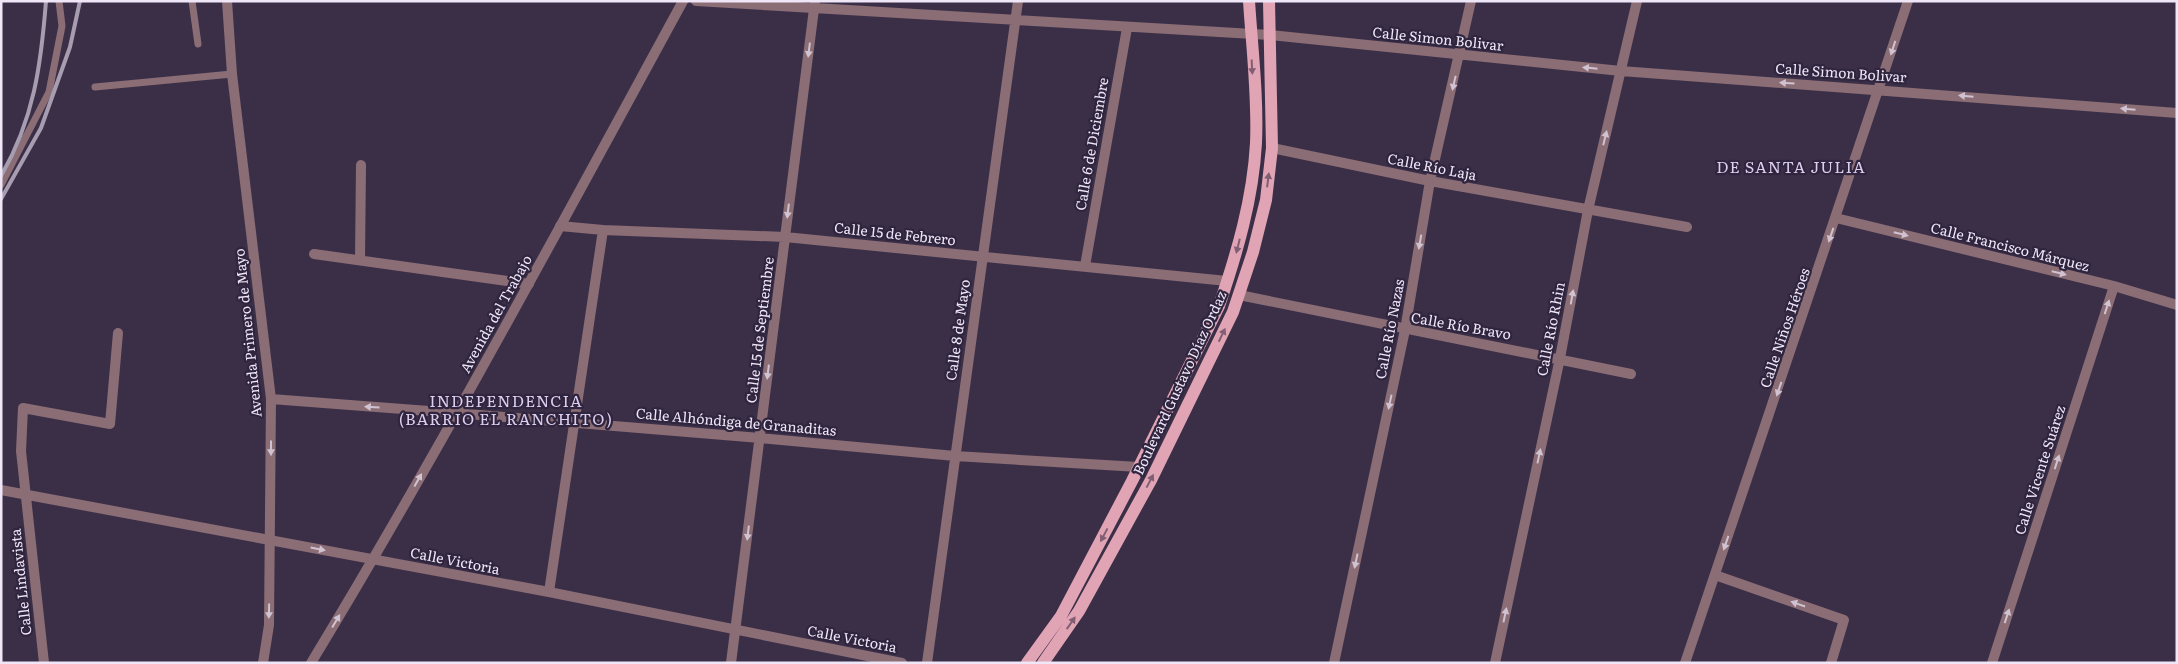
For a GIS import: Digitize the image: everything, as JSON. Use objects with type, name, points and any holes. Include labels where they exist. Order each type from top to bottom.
[{"type":"main road","name":"Boulevard Gustavo Díaz Ordaz","points":[[1027,663],[1060,616],[1139,467],[1219,306],[1249,202],[1256,142],[1249,1]]},
{"type":"main road","name":"Boulevard Gustavo Díaz Ordaz","points":[[1043,663],[1079,611],[1151,480],[1233,312],[1239,295],[1253,252],[1266,200],[1272,148],[1270,1]]},
{"type":"street","name":"Avenida Primero de Mayo","points":[[227,1],[232,74],[271,399],[269,625],[263,663]]},
{"type":"street","name":"Avenida del Trabajo","points":[[311,663],[374,559],[528,284],[683,1]]},
{"type":"street","name":"Calle Simon Bolivar","points":[[696,1],[814,5],[1127,28],[1270,35],[1621,71],[2177,113]]},
{"type":"street","name":"Calle 8 de Mayo","points":[[927,663],[1018,1]]},
{"type":"street","name":"Calle Río Nazas","points":[[1334,663],[1405,330],[1430,181],[1471,1]]},
{"type":"street","name":"Calle Río Rhin","points":[[1495,663],[1560,358],[1588,210],[1637,1]]},
{"type":"street","name":"Calle Niños Héroes","points":[[1685,663],[1880,90],[1908,1]]},
{"type":"street","name":"Calle 15 de Septiembre","points":[[731,663],[814,5]]},
{"type":"street","name":"Calle 6 de Diciembre","points":[[1085,266],[1127,28]]},
{"type":"street","name":"Calle Río Laja","points":[[1272,148],[1430,181],[1687,227]]},
{"type":"street","points":[[360,260],[361,165]]},
{"type":"street","name":"Calle Francisco Márquez","points":[[1836,218],[2114,286],[2177,305]]},
{"type":"street","name":"Calle 15 de Febrero","points":[[560,226],[603,230],[785,237],[1227,281]]},
{"type":"street","points":[[549,592],[572,422],[603,230]]},
{"type":"street","points":[[314,254],[528,284]]},
{"type":"street","name":"Calle Vicente Suárez","points":[[1992,663],[2114,286]]},
{"type":"street","name":"Calle Río Bravo","points":[[1239,295],[1405,330],[1560,358],[1631,374]]},
{"type":"street","name":"Calle Lindavista","points":[[44,663],[22,451],[22,408],[110,424],[118,333]]},
{"type":"street","name":"Calle Alhóndiga de Granaditas","points":[[271,399],[572,422],[955,456],[1139,467]]},
{"type":"street","name":"Calle Victoria","points":[[1,490],[549,592],[902,663]]},
{"type":"street","points":[[1715,575],[1844,620],[1831,663]]},
{"type":"lane","points":[[1,185],[49,92],[62,26],[59,1]]},
{"type":"lane","points":[[192,1],[198,44]]},
{"type":"lane","points":[[95,87],[232,74]]},
{"type":"railway","points":[[1,176],[21,134],[34,91],[46,1]]},
{"type":"railway","points":[[1,199],[41,128],[70,47],[80,1]]},
{"type":"district","name":"DE SANTA JULIA","points":[[1791,167]]},
{"type":"district","name":"INDEPENDENCIA (BARRIO EL RANCHITO)","points":[[506,410]]}]
